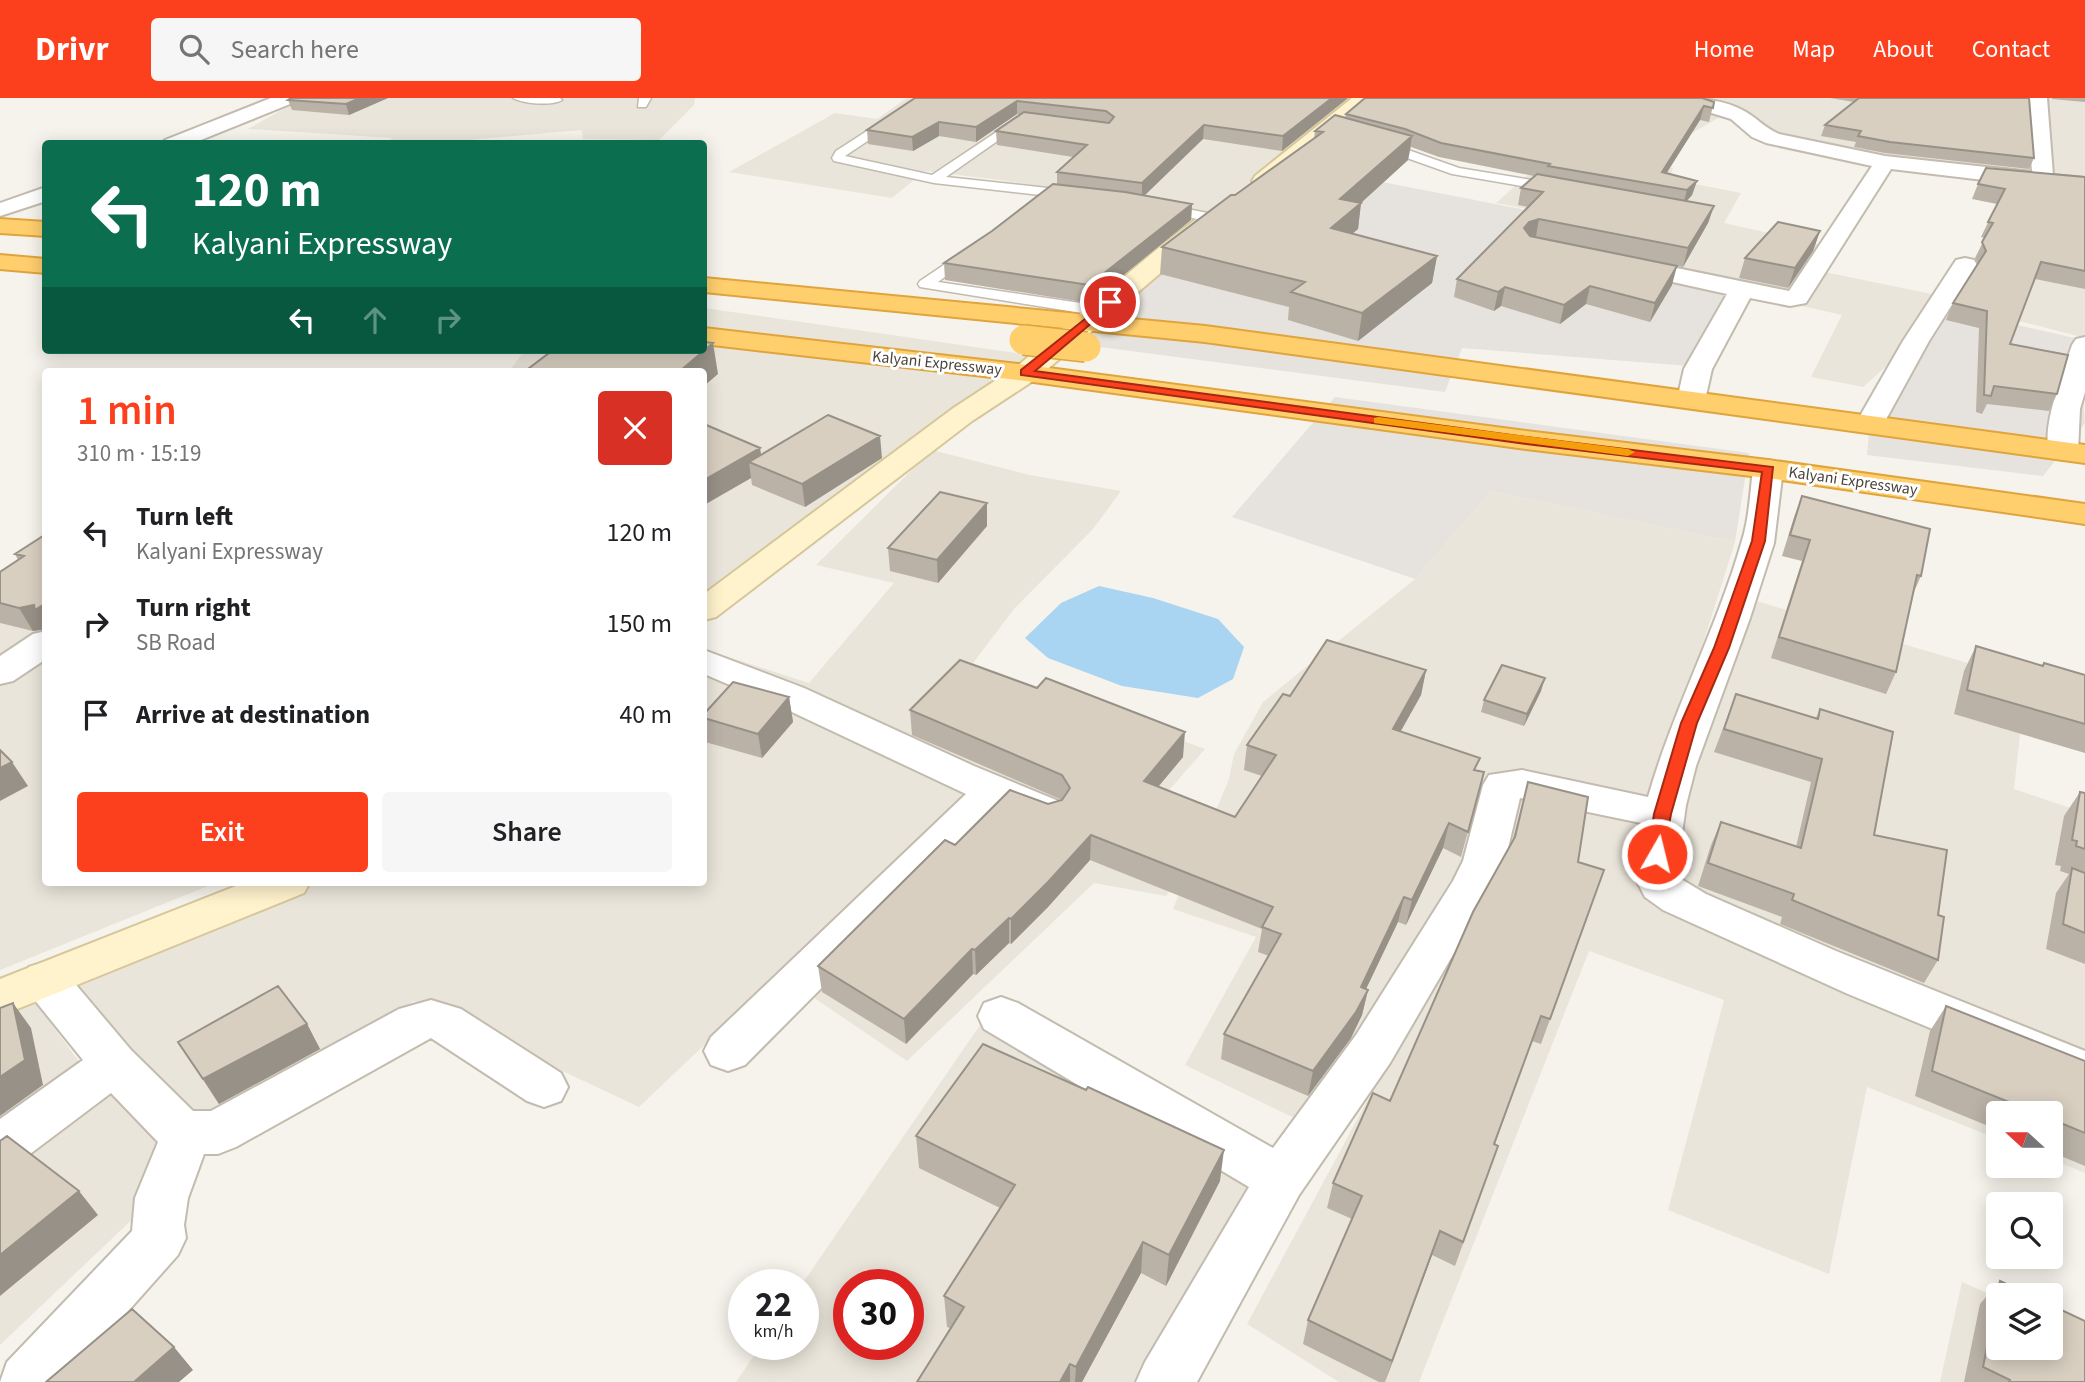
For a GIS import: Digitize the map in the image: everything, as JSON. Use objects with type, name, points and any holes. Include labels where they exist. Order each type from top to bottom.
[{"type":"highway","points":[[2,223],[42,222]]},
{"type":"highway","points":[[2,223],[42,228]]},
{"type":"highway","points":[[2,223],[42,248]]},
{"type":"highway","points":[[0,262],[42,266]]},
{"type":"highway","points":[[707,285],[1600,404],[2085,472]]},
{"type":"highway","points":[[707,304],[1018,357]]},
{"type":"highway","points":[[707,323],[1018,357],[1084,336],[1205,334],[2074,453]]},
{"type":"highway","points":[[1084,336],[1296,392],[2085,499]]},
{"type":"highway","name":"Kalyani Expressway","points":[[707,337],[1018,357],[1526,440],[1768,469],[2085,514]]},
{"type":"street","points":[[182,140],[288,98]]},
{"type":"street","points":[[707,608],[962,415],[1018,357],[1084,336],[1170,250],[1330,131],[1365,98]]},
{"type":"street","points":[[1683,98],[1738,115],[1759,133],[1773,139],[1885,162],[2085,185]]},
{"type":"street","points":[[2037,98],[2043,179]]},
{"type":"street","points":[[1597,258],[1788,299],[1797,298],[1885,162]]},
{"type":"street","points":[[2,223],[42,196]]},
{"type":"street","points":[[1870,423],[1916,341],[1965,265]]},
{"type":"street","points":[[1691,400],[1698,369],[1743,290]]},
{"type":"street","points":[[2074,453],[2066,409],[2085,345]]},
{"type":"street","points":[[1768,469],[1759,541],[1721,648],[1689,723],[1662,814],[1654,874],[1657,884],[1667,893],[1740,927],[2085,1072]]},
{"type":"street","points":[[0,673],[42,645]]},
{"type":"street","points":[[707,662],[786,695],[993,791],[1046,812]]},
{"type":"street","points":[[1165,1382],[1281,1179],[1373,1049],[1472,886],[1484,861],[1503,785],[1522,784],[1662,814]]},
{"type":"street","points":[[728,1051],[993,791]]},
{"type":"street","points":[[0,998],[279,886]]},
{"type":"street","points":[[46,980],[114,1064],[175,1126],[187,1133],[218,1132],[416,1023],[431,1019],[444,1022],[544,1087]]},
{"type":"street","points":[[1001,1016],[1281,1179]]},
{"type":"street","points":[[0,1147],[114,1064]]},
{"type":"street","points":[[27,1382],[68,1335],[129,1276],[159,1238],[156,1222],[158,1205],[187,1133]]},
{"type":"lane","points":[[519,98],[555,100]]},
{"type":"lane","points":[[926,98],[839,154],[838,158],[934,179],[1088,196]]},
{"type":"lane","points":[[934,179],[1021,120],[1040,121]]},
{"type":"lane","points":[[1360,139],[1398,149],[1456,171],[1576,192]]},
{"type":"lane","points":[[1029,207],[1050,192]]},
{"type":"lane","points":[[1150,206],[1213,218]]},
{"type":"lane","points":[[977,245],[925,284],[1084,336]]},
{"type":"shaded area","points":[[303,98],[695,98],[694,105],[659,140],[583,139],[582,130],[469,140],[389,140],[393,138],[248,129]]},
{"type":"shaded area","points":[[907,98],[1371,98],[1205,214],[1000,180],[925,171],[892,198],[729,172],[835,113],[877,119]]},
{"type":"shaded area","points":[[1680,98],[2085,98],[2085,182],[1879,161],[1808,144],[1730,111],[1670,146]]},
{"type":"shaded area","points":[[1556,150],[1673,168],[1669,179],[1741,193],[1724,223],[1827,246],[1810,269],[1946,297],[1914,342],[1863,387],[1811,377],[1842,315],[1623,265],[1652,232],[1496,203]]},
{"type":"shaded area","points":[[1295,165],[1645,233],[1616,265],[1727,289],[1689,366],[1462,348],[1445,392],[1077,344],[1180,247]]},
{"type":"shaded area","points":[[1964,258],[2040,275],[2085,264],[2085,338],[1949,303]]},
{"type":"shaded area","points":[[1938,307],[2079,339],[2085,423],[2043,476],[1867,455],[1872,398]]},
{"type":"shaded area","points":[[707,308],[1031,355],[707,597],[707,368],[511,368],[522,354],[707,354]]},
{"type":"shaded area","points":[[1335,397],[1749,453],[1735,542],[1491,491],[1415,579],[1232,517]]},
{"type":"shaded area","points":[[932,450],[1030,475],[1121,491],[1093,529],[1014,609],[973,663],[1205,749],[1164,796],[1212,820],[1229,779],[1234,754],[1263,702],[1415,579],[1491,491],[1735,542],[1652,806],[1489,773],[1471,852],[1313,1127],[1185,1065],[1256,937],[1173,909],[1196,853],[1166,896],[1094,883],[907,1061],[779,974],[639,1107],[414,1001],[239,1118],[0,1345],[0,1161],[129,1062],[64,983],[310,886],[707,886],[707,650],[809,683],[894,583],[816,565]]},
{"type":"shaded area","points":[[42,545],[42,886],[208,886],[0,970],[0,575]]},
{"type":"shaded area","points":[[1756,601],[2026,680],[2014,789],[2085,813],[2085,1068],[1660,882],[1672,796]]},
{"type":"shaded area","points":[[1508,798],[1644,820],[1643,889],[2085,1078],[2085,1173],[2063,1164],[2063,1101],[1986,1101],[1986,1134],[1867,1087],[1829,1274],[1668,1210],[1724,1000],[1589,951],[1419,1382],[1339,1382],[1247,1324],[1494,865]]},
{"type":"shaded area","points":[[33,999],[88,1074],[0,1136],[0,1012]]},
{"type":"shaded area","points":[[980,1025],[1259,1171],[1138,1382],[736,1382],[751,1360],[819,1360],[819,1269],[812,1269]]},
{"type":"shaded area","points":[[1962,1282],[1986,1293],[1986,1360],[2063,1360],[2085,1382],[1940,1382]]},
{"type":"water","points":[[1099,586],[1153,598],[1218,619],[1244,647],[1233,679],[1198,698],[1122,686],[1048,658],[1025,638],[1061,603]]},
{"type":"building","points":[[360,98],[346,104],[288,100]]},
{"type":"building","points":[[915,98],[1332,98],[1283,136],[1204,125],[1142,183],[1057,172],[1087,145],[996,131],[1024,112],[1109,123],[1114,117],[1106,111],[1017,101],[976,127],[939,122],[912,137],[867,130]]},
{"type":"building","points":[[1365,98],[1702,98],[1714,102],[1713,108],[1704,106],[1662,172],[1697,181],[1687,190],[1548,166],[1550,164],[1441,143],[1405,129],[1346,114]]},
{"type":"building","points":[[1859,98],[2029,98],[2034,158],[1890,142],[1858,136],[1861,131],[1825,125]]},
{"type":"building","points":[[1335,115],[1412,136],[1340,199],[1361,203],[1331,228],[1437,256],[1362,313],[1291,292],[1305,282],[1162,247],[1231,195],[1235,195],[1323,132],[1315,131]]},
{"type":"building","points":[[1986,168],[2085,177],[2085,271],[2041,262],[2010,344],[2068,355],[2057,394],[1994,386],[1991,396],[1984,395],[1987,311],[1953,303],[1986,251],[1982,242],[1993,223],[1988,222],[2005,189],[1978,184]]},
{"type":"building","points":[[1537,174],[1714,206],[1688,248],[1539,219],[1529,222],[1524,228],[1530,236],[1677,266],[1655,303],[1590,286],[1564,305],[1505,287],[1498,292],[1457,279],[1543,192],[1521,188]]},
{"type":"building","points":[[1053,184],[1125,192],[1192,204],[1089,285],[944,263],[992,231]]},
{"type":"building","points":[[1778,222],[1820,231],[1795,268],[1745,258]]},
{"type":"building","points":[[548,354],[700,354],[684,368],[529,368]]},
{"type":"building","points":[[828,415],[880,436],[802,484],[749,462]]},
{"type":"building","points":[[707,425],[760,448],[707,478]]},
{"type":"building","points":[[940,492],[987,503],[937,560],[888,548]]},
{"type":"building","points":[[1802,496],[1930,529],[1921,576],[1917,575],[1896,672],[1779,637],[1810,540],[1790,535]]},
{"type":"building","points":[[42,537],[42,606],[35,610],[34,605],[19,608],[0,603],[0,572],[24,556],[15,554]]},
{"type":"building","points":[[1327,640],[1426,670],[1393,729],[1480,758],[1474,770],[1484,772],[1468,832],[1449,823],[1412,900],[1404,897],[1361,987],[1368,990],[1356,1012],[1313,1071],[1224,1034],[1281,934],[1262,927],[1273,907],[1091,835],[1011,919],[975,950],[972,949],[904,1019],[818,966],[945,840],[955,845],[1010,790],[1048,804],[1062,800],[1070,788],[1062,775],[910,710],[960,660],[1037,688],[1046,678],[1185,732],[1144,781],[1235,817],[1276,755],[1247,745],[1283,694],[1290,696]]},
{"type":"building","points":[[1976,646],[2043,666],[2044,663],[2085,675],[2085,724],[1967,690]]},
{"type":"building","points":[[1502,665],[1545,678],[1527,714],[1484,700]]},
{"type":"building","points":[[733,682],[789,697],[758,734],[707,719],[707,711]]},
{"type":"building","points":[[1736,694],[1818,719],[1820,709],[1893,732],[1874,835],[1947,850],[1938,915],[1944,917],[1938,960],[1792,900],[1794,894],[1708,863],[1721,822],[1801,848],[1822,759],[1724,729]]},
{"type":"building","points":[[0,750],[12,762],[0,768]]},
{"type":"building","points":[[1528,782],[1588,797],[1578,862],[1604,870],[1550,1019],[1541,1016],[1494,1144],[1498,1146],[1463,1242],[1440,1231],[1392,1361],[1308,1320],[1362,1196],[1333,1183],[1373,1093],[1390,1101],[1473,912],[1515,837]]},
{"type":"building","points":[[2080,792],[2085,793],[2085,849],[2076,846],[2077,841],[2072,840]]},
{"type":"building","points":[[2072,868],[2085,873],[2085,933],[2063,924]]},
{"type":"building","points":[[278,986],[307,1024],[203,1079],[178,1042]]},
{"type":"building","points":[[13,1003],[25,1060],[0,1077],[0,1008]]},
{"type":"building","points":[[1946,1006],[2085,1061],[2085,1133],[2063,1124],[2063,1101],[2006,1101],[1932,1071]]},
{"type":"building","points":[[983,1044],[1086,1090],[1088,1087],[1224,1150],[1169,1255],[1143,1242],[1076,1367],[1070,1364],[1060,1382],[917,1382],[964,1307],[944,1296],[1015,1185],[916,1136]]},
{"type":"building","points":[[7,1136],[79,1191],[0,1255],[0,1141]]},
{"type":"building","points":[[132,1309],[174,1347],[134,1382],[46,1382]]},
{"type":"building","points":[[2063,1311],[2085,1321],[2085,1382],[2009,1382],[2010,1380],[1983,1367],[1986,1352],[1986,1360],[2063,1360]]},
{"type":"slow traffic","points":[[1378,420],[1628,452]]},
{"type":"route","points":[[1110,302],[1026,373],[1526,440],[1768,469],[1759,541],[1721,648],[1689,723],[1662,814],[1657,854]]}]
